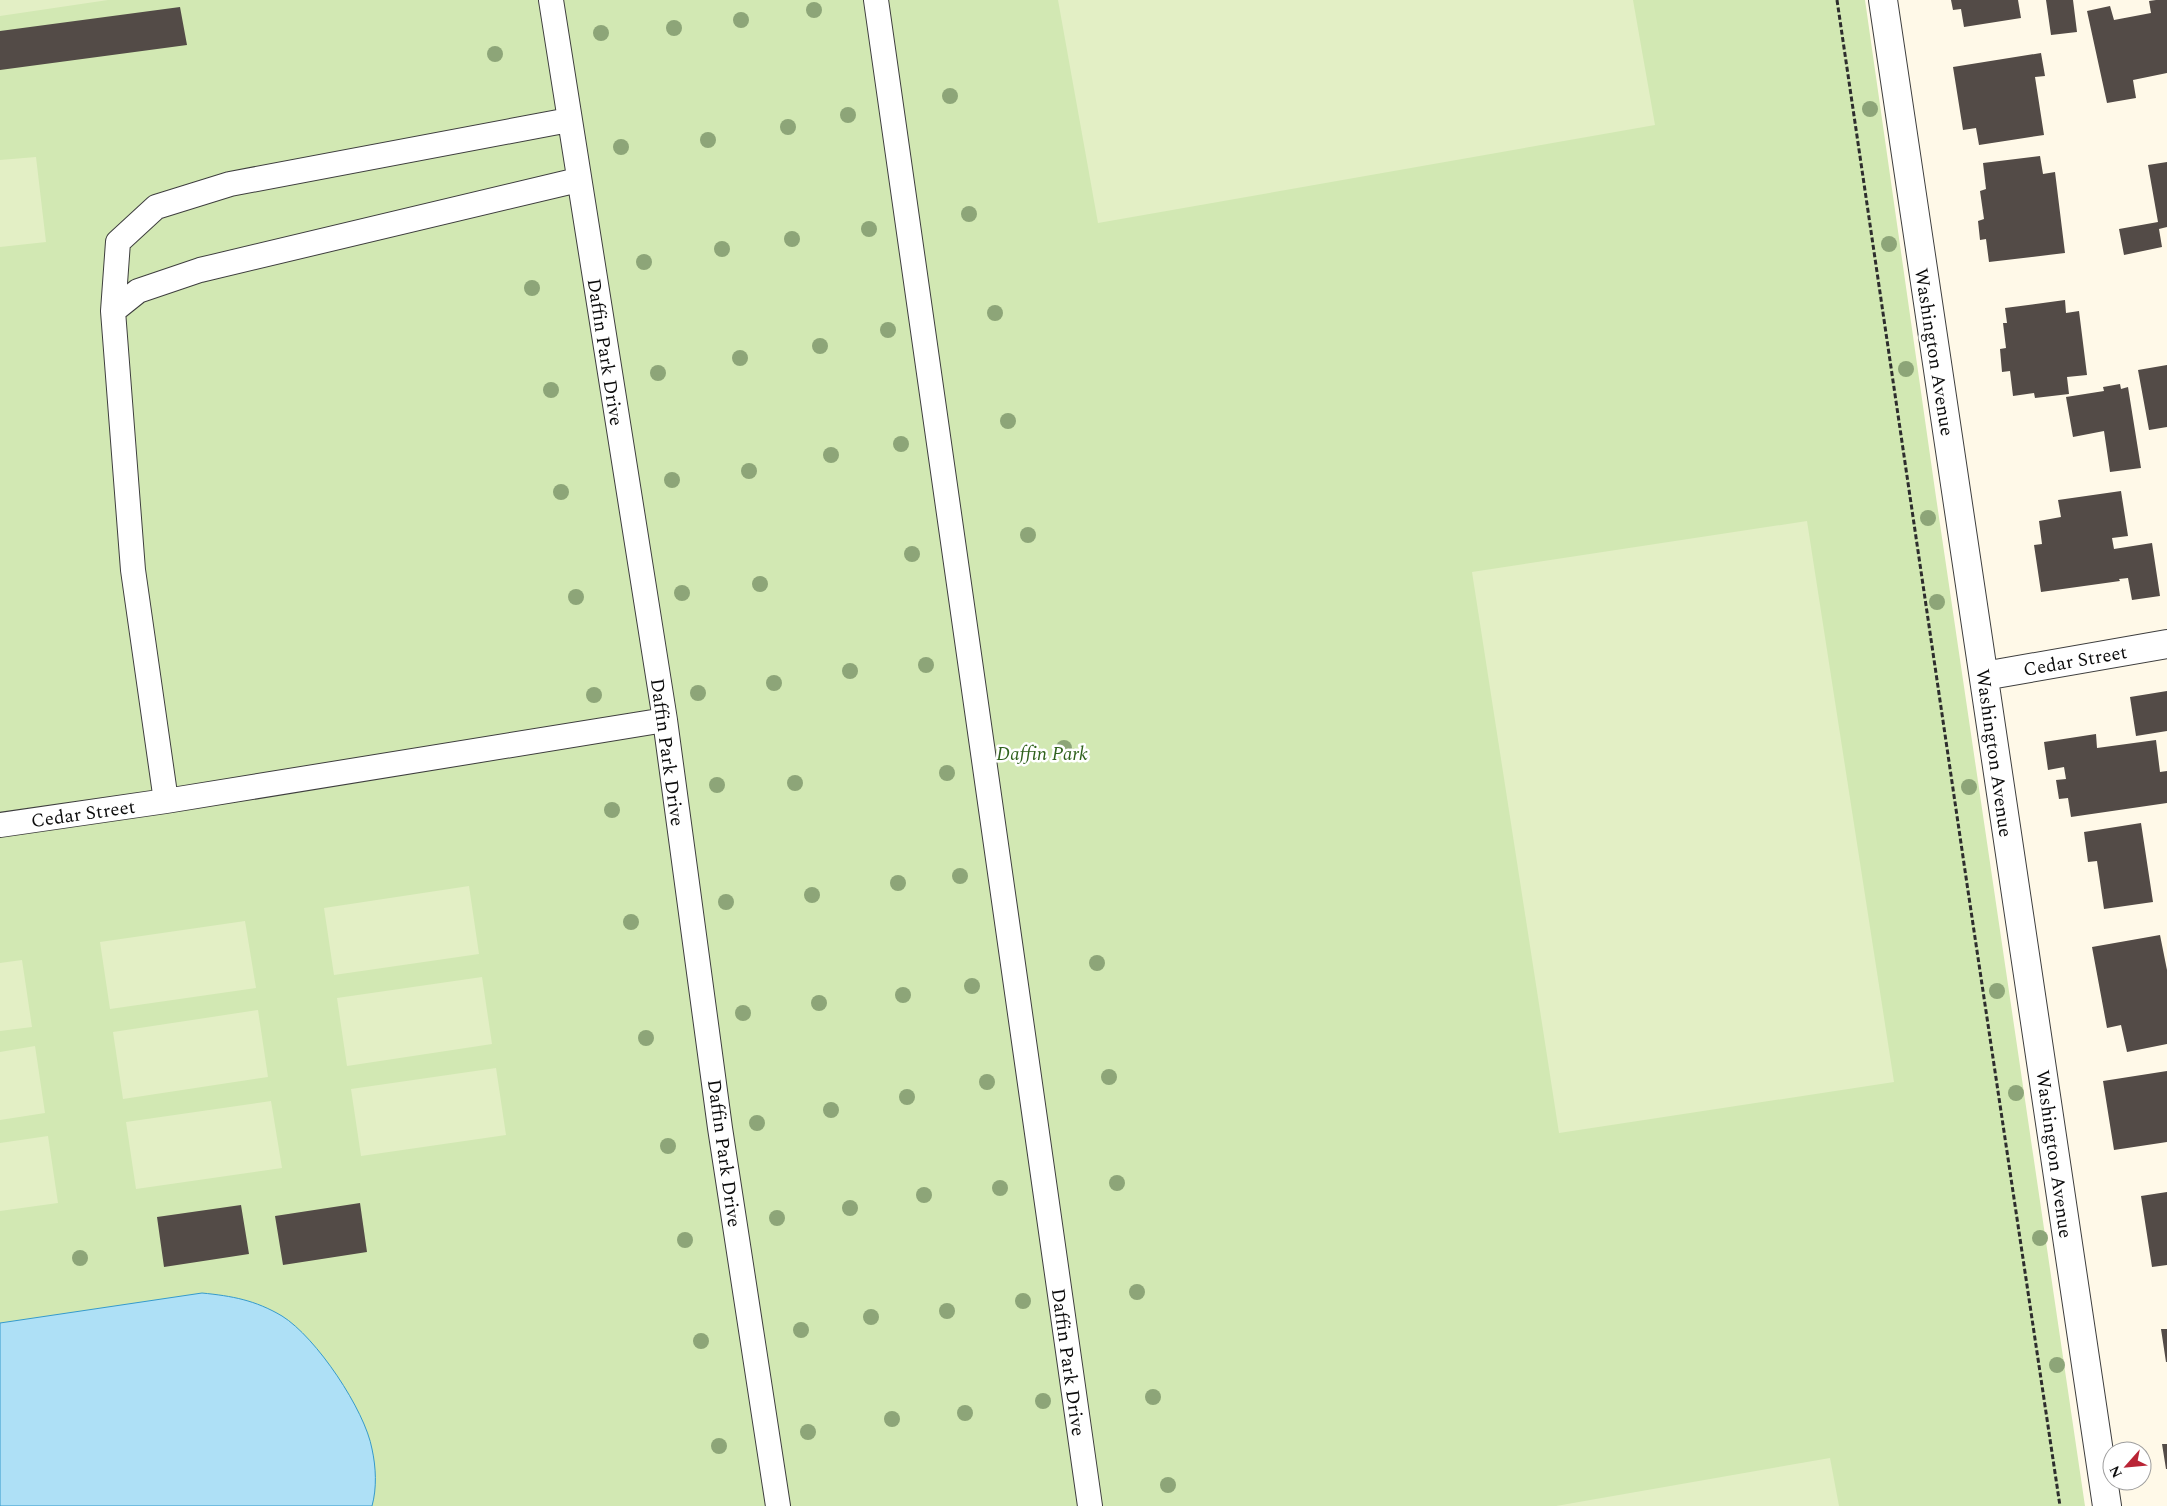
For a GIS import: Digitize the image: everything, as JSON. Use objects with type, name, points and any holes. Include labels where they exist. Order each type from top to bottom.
[{"type":"street","name":"Washington Avenue","points":[[1883,0],[2107,1506]]},
{"type":"street","name":"Cedar Street","points":[[1984,676],[2167,644]]},
{"type":"lane","name":"Daffin Park Drive","points":[[551,0],[665,720],[720,1128],[778,1506]]},
{"type":"lane","name":"Daffin Park Drive","points":[[876,0],[1090,1506]]},
{"type":"lane","points":[[166,801],[133,570],[113,310],[118,242],[156,207],[230,184],[569,120]]},
{"type":"lane","points":[[113,310],[138,291],[200,270],[578,180]]},
{"type":"lane","name":"Cedar Street","points":[[0,825],[166,801],[665,720]]},
{"type":"path","points":[[1837,0],[2060,1506]]},
{"type":"green space","name":"Daffin Park","points":[[0,0],[1865,0],[1936,497],[2085,1506],[0,1506]]},
{"type":"green space","points":[[0,0],[108,0],[0,16]]},
{"type":"green space","points":[[1058,0],[1633,0],[1655,125],[1098,223]]},
{"type":"green space","points":[[36,157],[46,242],[0,247],[0,160]]},
{"type":"green space","points":[[1807,521],[1894,1082],[1559,1133],[1472,572]]},
{"type":"green space","points":[[469,886],[479,954],[334,975],[324,908]]},
{"type":"green space","points":[[245,921],[256,988],[110,1009],[100,942]]},
{"type":"green space","points":[[22,960],[32,1027],[0,1031],[0,963]]},
{"type":"green space","points":[[482,977],[492,1044],[347,1066],[337,998]]},
{"type":"green space","points":[[258,1010],[268,1077],[123,1099],[113,1032]]},
{"type":"green space","points":[[35,1046],[45,1113],[0,1120],[0,1052]]},
{"type":"green space","points":[[496,1068],[506,1135],[361,1156],[351,1089]]},
{"type":"green space","points":[[271,1101],[282,1168],[136,1189],[126,1122]]},
{"type":"green space","points":[[48,1136],[58,1203],[0,1211],[0,1143]]},
{"type":"green space","points":[[1830,1458],[1839,1506],[1556,1506]]},
{"type":"water","points":[[202,1293],[243,1300],[262,1306],[282,1316],[295,1326],[324,1357],[349,1395],[368,1433],[375,1470],[375,1492],[372,1506],[0,1506],[0,1323]]},
{"type":"building","points":[[1951,0],[2018,0],[2021,18],[1964,27],[1961,9],[1953,10]]},
{"type":"building","points":[[2046,0],[2073,0],[2077,32],[2051,35]]},
{"type":"building","points":[[2167,0],[2167,73],[2133,80],[2136,98],[2107,103],[2087,11],[2110,6],[2114,20],[2151,13],[2149,1]]},
{"type":"building","points":[[180,7],[187,45],[0,70],[0,31]]},
{"type":"building","points":[[2041,53],[2045,76],[2035,77],[2044,135],[1979,145],[1976,128],[1963,130],[1953,67]]},
{"type":"building","points":[[2040,156],[2043,174],[2055,172],[2065,253],[1989,262],[1986,239],[1980,240],[1978,221],[1984,219],[1980,191],[1986,189],[1983,163]]},
{"type":"building","points":[[2167,162],[2167,227],[2159,229],[2162,247],[2124,255],[2119,229],[2158,222],[2148,165]]},
{"type":"building","points":[[2065,300],[2066,313],[2079,311],[2087,375],[2067,377],[2069,394],[2035,398],[2034,393],[2013,396],[2010,371],[2002,372],[2000,349],[2006,348],[2003,323],[2007,323],[2005,308]]},
{"type":"building","points":[[2167,365],[2167,427],[2149,430],[2138,370]]},
{"type":"building","points":[[2120,384],[2121,389],[2128,387],[2141,468],[2110,472],[2104,431],[2073,437],[2066,397],[2104,391],[2103,387]]},
{"type":"building","points":[[2121,491],[2128,536],[2112,538],[2114,549],[2152,543],[2160,596],[2132,600],[2128,578],[2119,579],[2120,581],[2041,592],[2034,545],[2042,544],[2039,521],[2061,517],[2058,500]]},
{"type":"building","points":[[2167,691],[2167,731],[2136,736],[2130,697]]},
{"type":"building","points":[[2096,734],[2097,748],[2156,740],[2160,772],[2167,771],[2167,803],[2071,817],[2068,798],[2059,799],[2056,780],[2066,779],[2064,767],[2048,770],[2044,742]]},
{"type":"building","points":[[2141,823],[2153,902],[2104,909],[2097,861],[2088,862],[2084,832]]},
{"type":"building","points":[[2160,935],[2167,970],[2167,1044],[2127,1052],[2121,1025],[2107,1028],[2092,947]]},
{"type":"building","points":[[2167,1071],[2167,1142],[2114,1150],[2103,1081]]},
{"type":"building","points":[[2167,1192],[2167,1265],[2152,1267],[2141,1196]]},
{"type":"building","points":[[360,1203],[367,1252],[283,1265],[275,1216]]},
{"type":"building","points":[[241,1205],[249,1254],[164,1267],[157,1217]]},
{"type":"building","points":[[2161,1329],[2167,1329],[2167,1362],[2166,1362]]},
{"type":"building","points":[[2162,1444],[2167,1444],[2167,1469],[2166,1469]]}]
